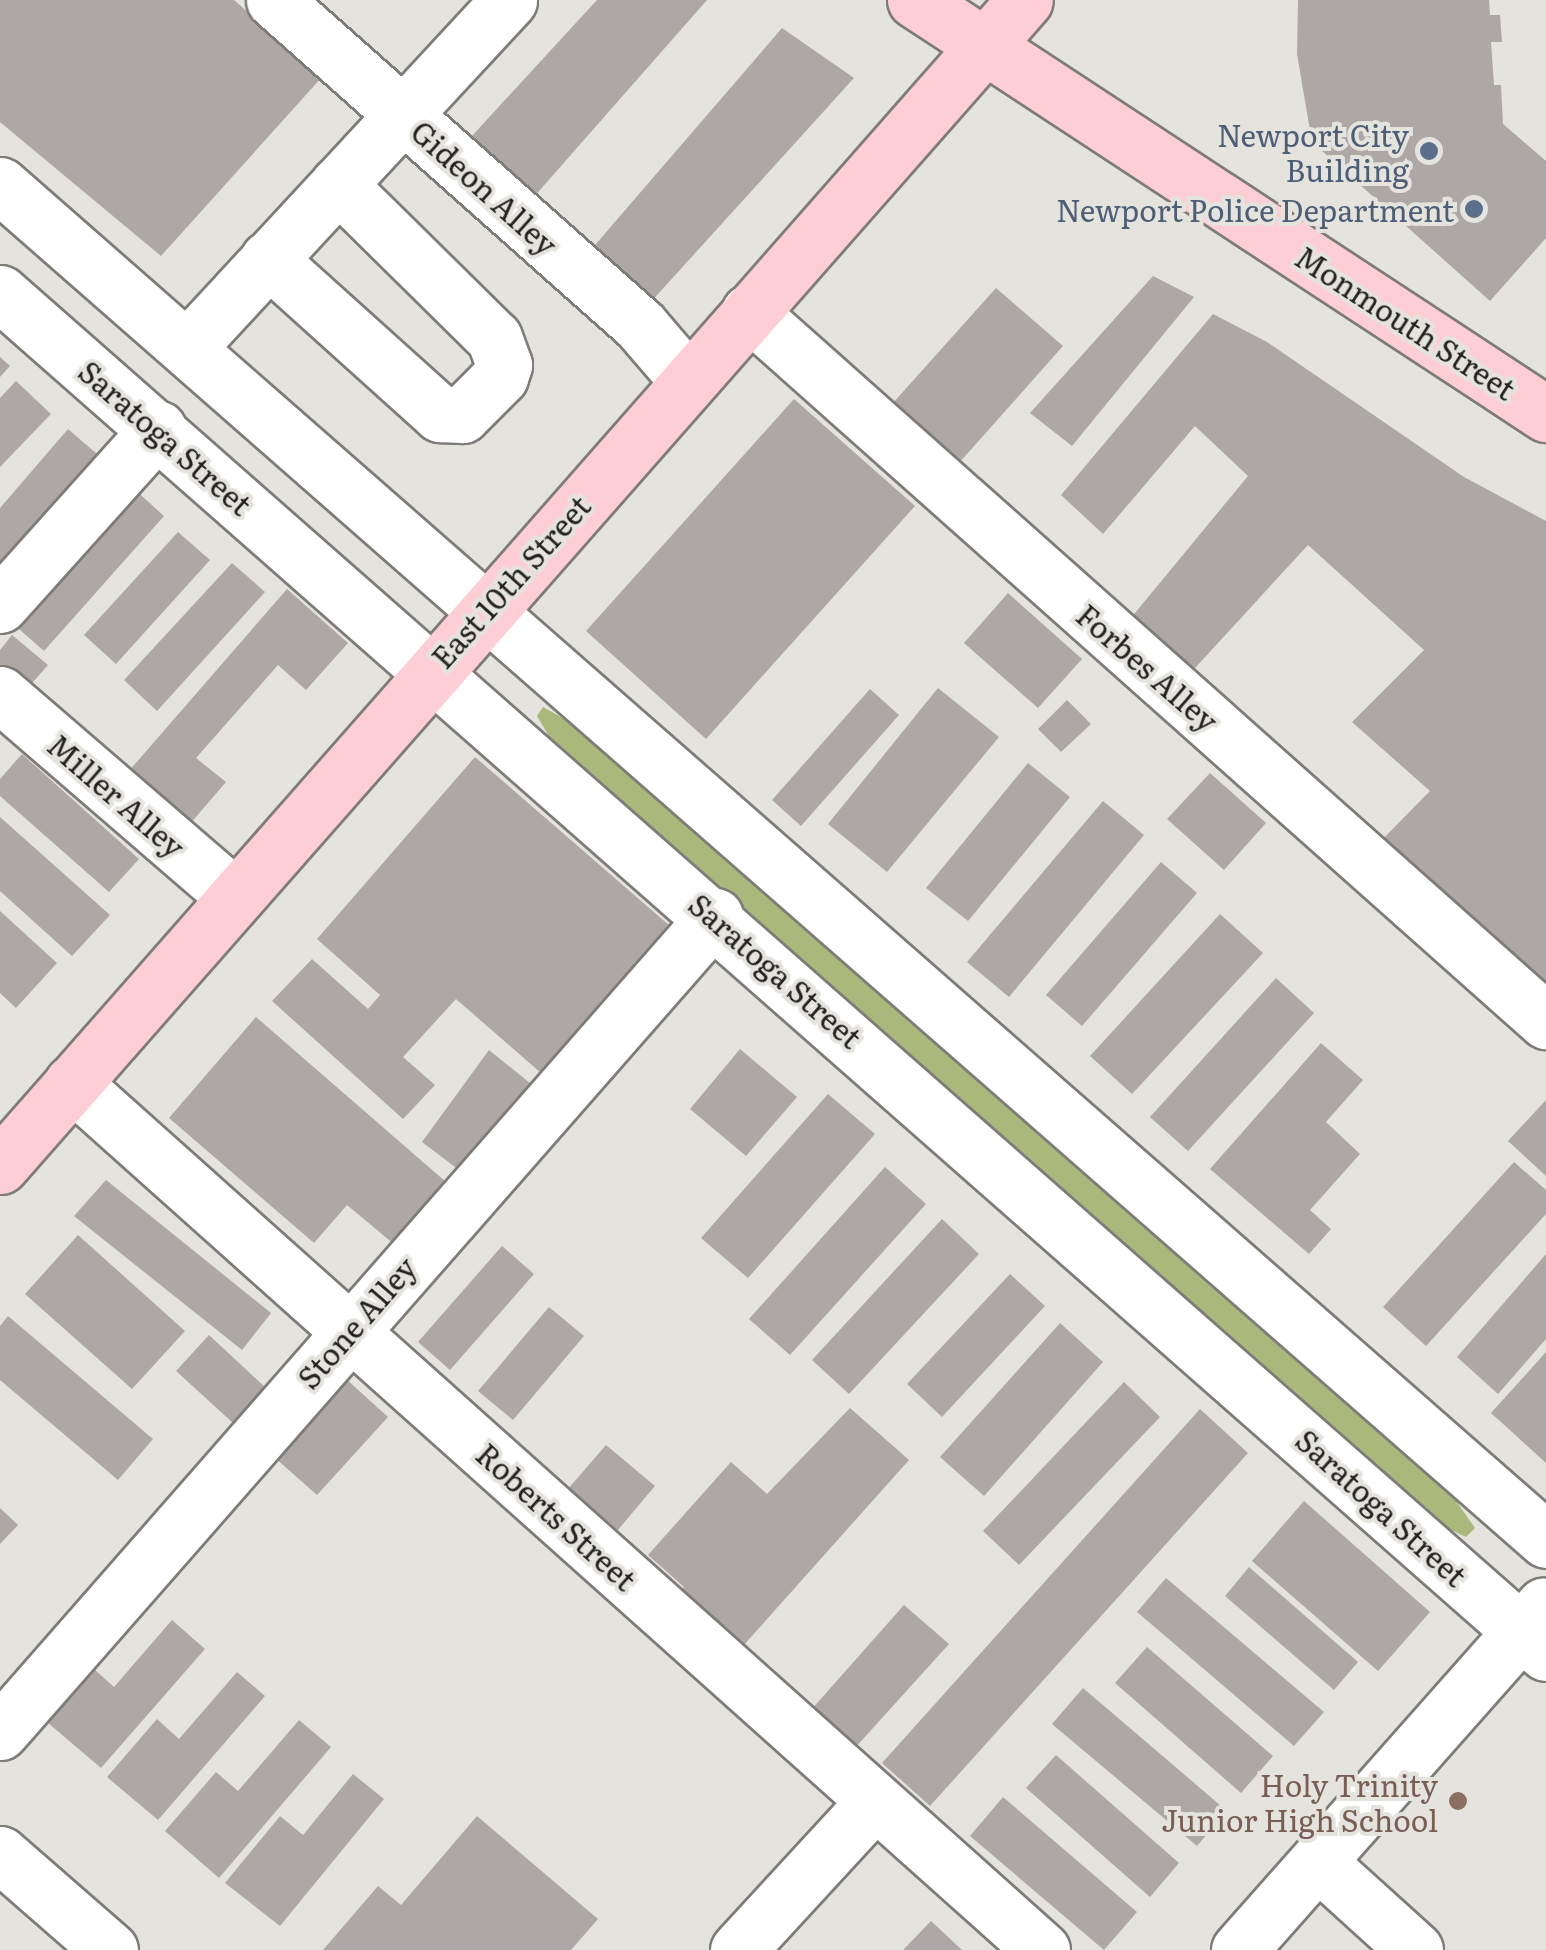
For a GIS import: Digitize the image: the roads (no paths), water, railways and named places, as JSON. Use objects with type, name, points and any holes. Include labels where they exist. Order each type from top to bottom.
[{"type":"main road","name":"Monmouth Street","points":[[915,0],[1546,414]]},
{"type":"main road","name":"East 10th Street","points":[[0,1166],[432,669],[1025,0]]},
{"type":"street","name":"Gideon Alley","points":[[274,0],[640,324],[688,382]]},
{"type":"street","points":[[187,348],[509,0]]},
{"type":"street","points":[[268,259],[440,414],[462,415],[500,376],[504,365],[494,338],[338,184]]},
{"type":"street","points":[[0,185],[488,607],[1546,1540]]},
{"type":"street","name":"Saratoga Street","points":[[0,293],[1538,1628]]},
{"type":"street","name":"Forbes Alley","points":[[749,312],[1546,1022]]},
{"type":"street","points":[[0,605],[158,429]]},
{"type":"street","name":"Miller Alley","points":[[0,694],[234,896]]},
{"type":"street","name":"Stone Alley","points":[[0,1732],[348,1330],[716,916]]},
{"type":"street","name":"Roberts Street","points":[[72,1083],[1042,1950]]},
{"type":"street","points":[[1239,1950],[1538,1628]]},
{"type":"street","points":[[738,1950],[876,1801]]},
{"type":"street","points":[[0,1854],[110,1950]]},
{"type":"street","points":[[1318,1862],[1415,1950]]},
{"type":"place","name":"Newport City Building","points":[[1429,151]]},
{"type":"place","name":"Newport Police Department","points":[[1474,209]]},
{"type":"place","name":"Holy Trinity Junior High School","points":[[1458,1801]]}]
